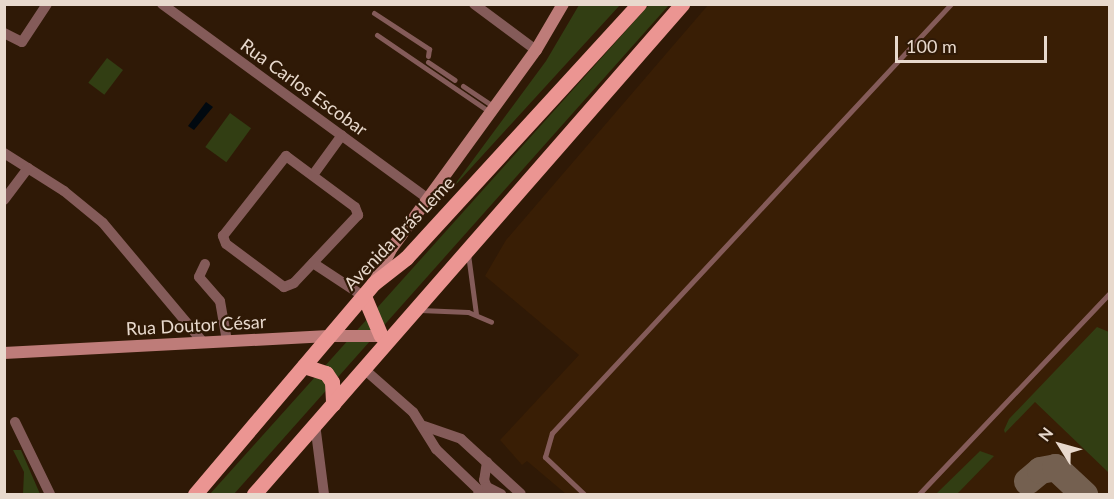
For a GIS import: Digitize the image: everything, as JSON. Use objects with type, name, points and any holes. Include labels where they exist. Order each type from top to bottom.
[{"type":"main road","name":"Avenida Brás Leme","points":[[195,495],[374,283],[401,264],[639,4]]},
{"type":"main road","points":[[254,495],[364,369],[384,338],[415,310],[682,4]]},
{"type":"main road","points":[[363,296],[384,338]]},
{"type":"main road","points":[[304,366],[326,373],[332,382],[333,404]]},
{"type":"street","points":[[4,33],[14,40],[25,40],[47,4]]},
{"type":"street","name":"Rua Carlos Escobar","points":[[162,4],[427,198]]},
{"type":"street","points":[[474,4],[536,51]]},
{"type":"street","points":[[374,283],[427,198],[536,51],[563,4]]},
{"type":"street","points":[[313,174],[342,135]]},
{"type":"street","points":[[4,153],[103,223],[203,342]]},
{"type":"street","points":[[282,158],[293,159],[313,174],[355,207],[358,215],[313,263],[291,285],[284,287],[226,244],[223,236],[282,158]]},
{"type":"street","points":[[4,200],[28,168]]},
{"type":"street","points":[[313,263],[363,296]]},
{"type":"street","points":[[205,264],[199,277],[220,301],[227,340]]},
{"type":"street","points":[[180,343],[190,328]]},
{"type":"street","name":"Rua Doutor César","points":[[4,354],[227,340],[329,336],[384,338]]},
{"type":"street","points":[[364,369],[413,412],[424,426],[436,449],[482,492],[501,495]]},
{"type":"street","points":[[15,422],[50,495]]},
{"type":"street","points":[[315,424],[324,495]]},
{"type":"street","points":[[424,426],[450,432],[521,494]]},
{"type":"street","points":[[482,492],[487,462]]},
{"type":"lane","points":[[584,495],[545,457],[552,433],[951,4]]},
{"type":"lane","points":[[374,13],[429,49],[428,59],[455,80]]},
{"type":"lane","points":[[377,35],[492,110]]},
{"type":"lane","points":[[463,86],[492,110]]},
{"type":"lane","points":[[467,251],[476,314]]},
{"type":"lane","points":[[919,495],[1110,293]]},
{"type":"lane","points":[[415,310],[476,314],[490,322]]},
{"type":"shaded area","points":[[708,5],[1109,5],[1109,494],[566,494],[527,461],[522,465],[500,440],[579,355],[485,276],[506,240]]},
{"type":"shaded area","points":[[206,102],[213,107],[194,130],[188,126]]},
{"type":"green space","points":[[579,5],[620,5],[450,191],[546,61]]},
{"type":"green space","points":[[649,5],[669,5],[234,494],[210,494]]},
{"type":"green space","points":[[107,58],[123,70],[104,95],[88,83]]},
{"type":"green space","points":[[230,113],[251,128],[226,162],[205,147]]},
{"type":"green space","points":[[1097,327],[1109,332],[1109,473],[1035,402],[1005,433],[1004,430],[1009,419]]},
{"type":"green space","points":[[13,450],[21,450],[40,494],[23,494],[24,472]]},
{"type":"green space","points":[[980,451],[994,456],[957,494],[936,494]]},
{"type":"taxiway","points":[[1027,481],[1040,470],[1055,467],[1084,494]]}]
